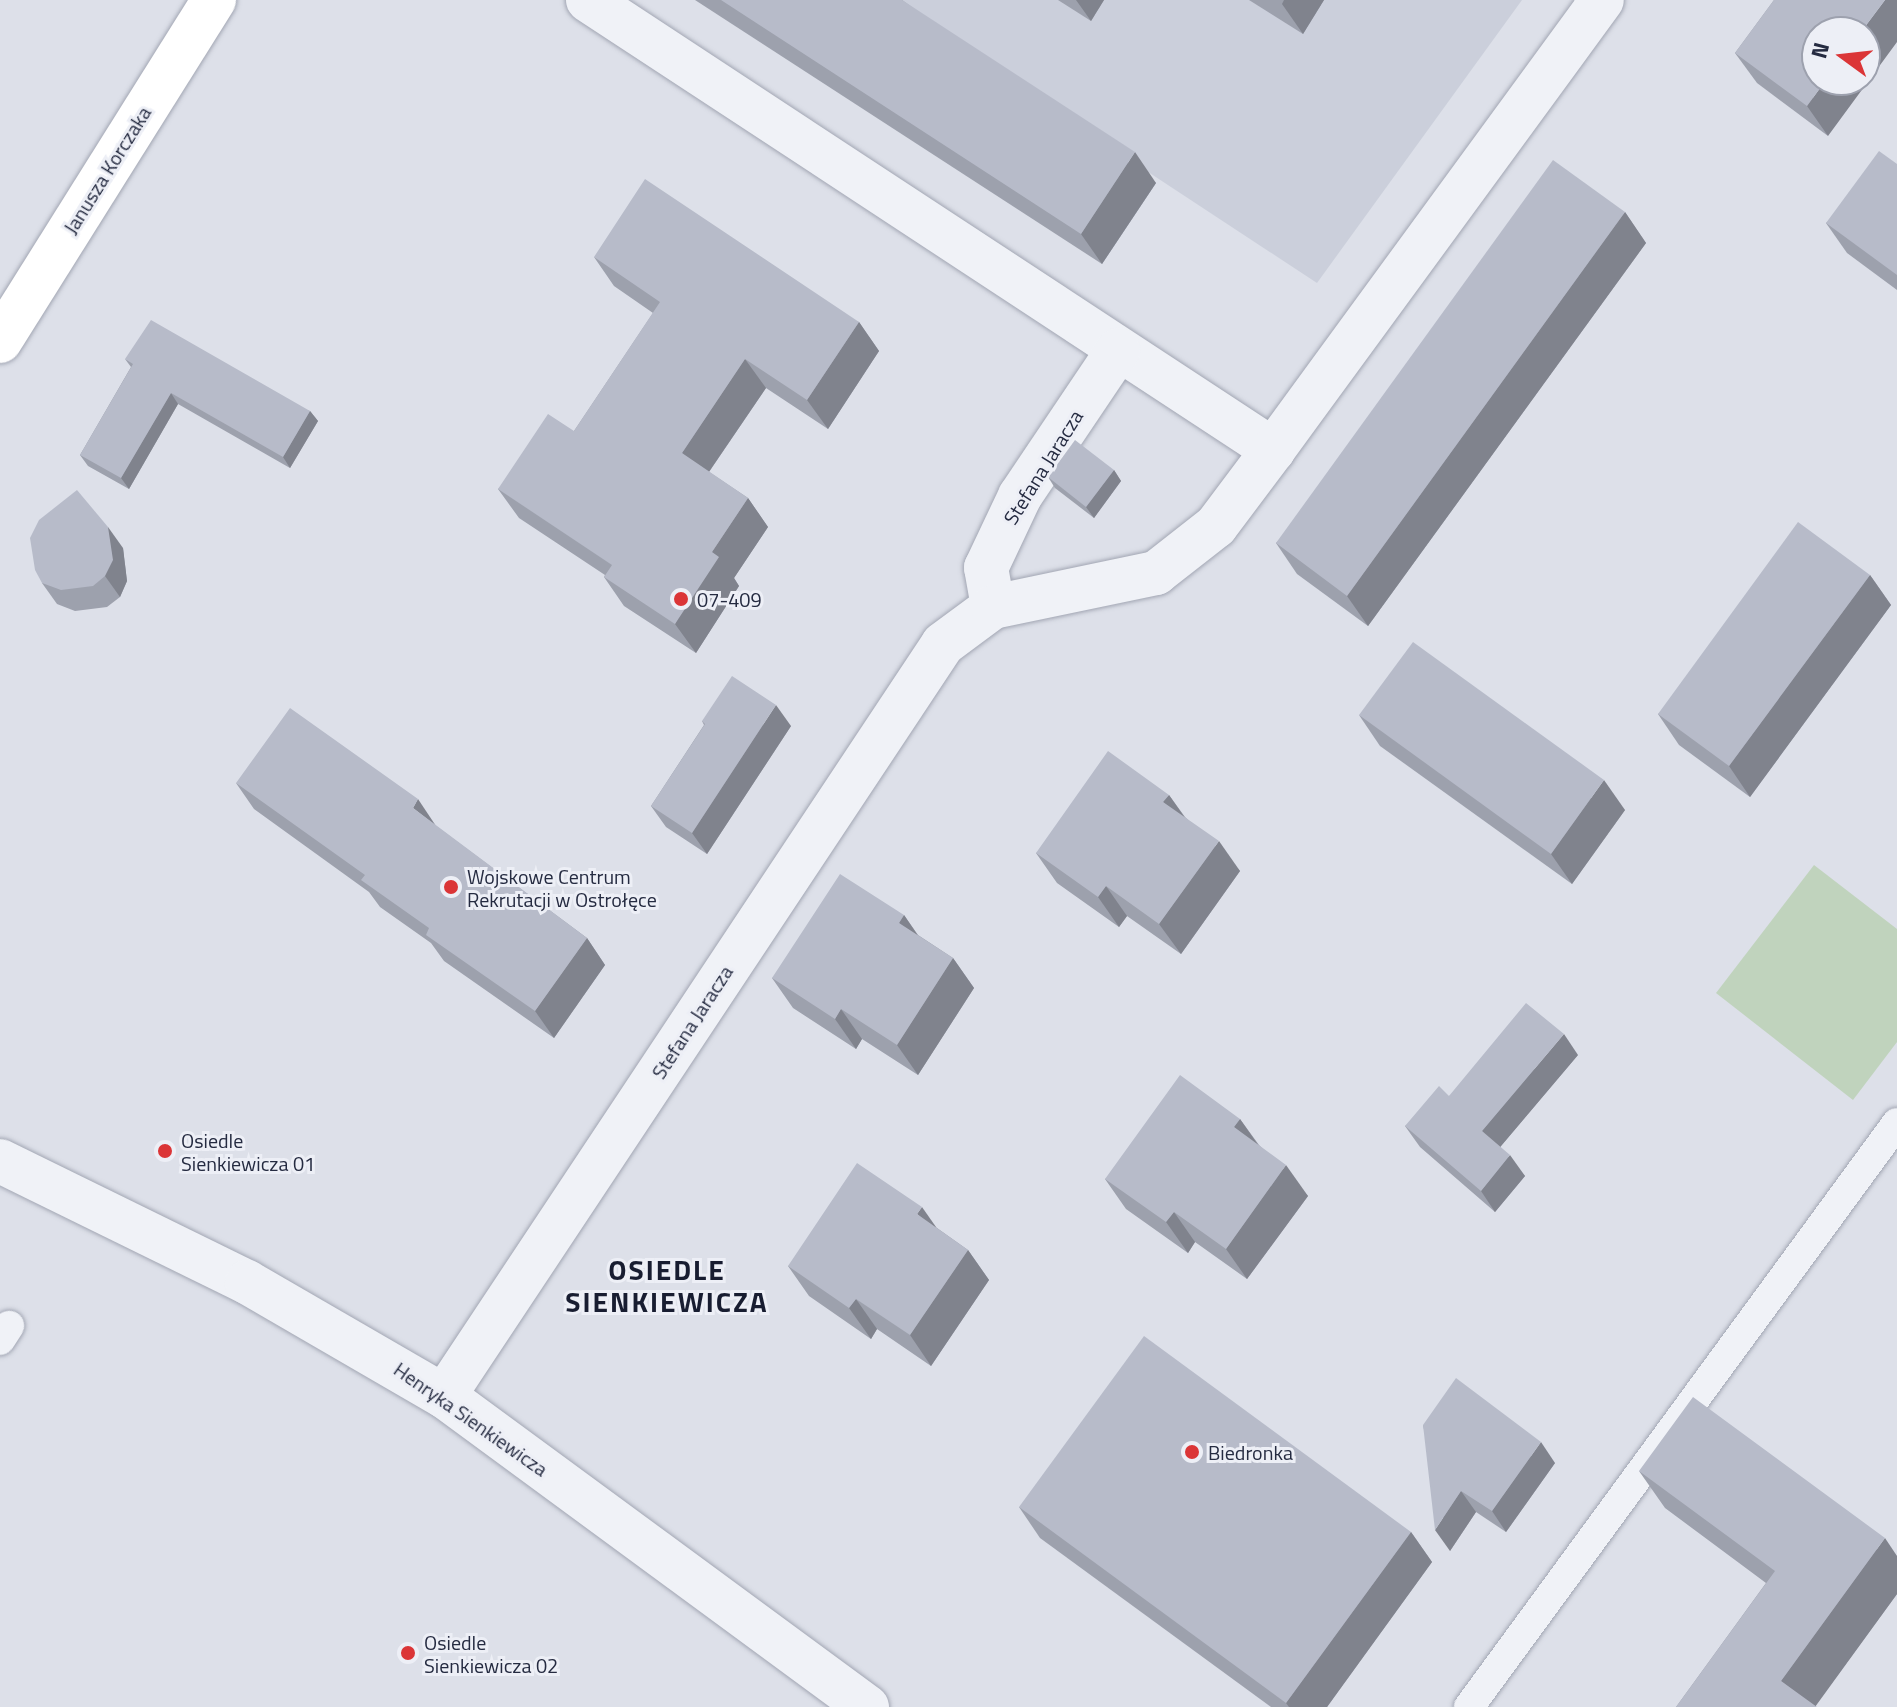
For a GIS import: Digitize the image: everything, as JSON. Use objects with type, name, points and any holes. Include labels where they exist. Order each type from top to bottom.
[{"type":"street","name":"Janusza Korczaka","points":[[0,341],[214,0]]},
{"type":"street","points":[[588,0],[1273,450]]},
{"type":"street","points":[[993,607],[1156,573],[1216,526],[1602,0]]},
{"type":"street","name":"Stefana Jaracza","points":[[444,1396],[943,644],[993,607],[986,568],[1020,496],[1118,350]]},
{"type":"street","name":"Henryka Sienkiewicza","points":[[0,1161],[247,1282],[444,1396],[867,1707]]},
{"type":"lane","points":[[1469,1707],[1897,1123]]},
{"type":"shaded area","points":[[887,0],[1522,0],[1317,283]]},
{"type":"green space","points":[[1814,865],[1897,929],[1897,1042],[1853,1100],[1716,993]]},
{"type":"building","points":[[721,0],[902,0],[1135,152],[1081,234]]},
{"type":"building","points":[[1774,0],[1885,0],[1873,16],[1801,16],[1801,96],[1814,96],[1807,106],[1735,53]]},
{"type":"building","points":[[1879,151],[1897,164],[1897,275],[1826,223]]},
{"type":"building","points":[[1553,160],[1625,212],[1347,596],[1276,543]]},
{"type":"building","points":[[645,179],[859,322],[807,400],[745,359],[682,453],[748,498],[712,552],[719,557],[675,624],[604,577],[612,565],[498,489],[548,414],[574,431],[660,302],[594,257]]},
{"type":"building","points":[[151,320],[310,411],[283,457],[171,393],[121,478],[80,455],[133,364],[125,359]]},
{"type":"building","points":[[1075,440],[1114,470],[1086,507],[1048,477]]},
{"type":"building","points":[[77,490],[108,527],[113,560],[105,576],[93,586],[61,590],[42,583],[35,570],[30,538],[39,520]]},
{"type":"building","points":[[1798,522],[1870,575],[1729,766],[1658,714]]},
{"type":"building","points":[[1413,642],[1604,780],[1551,854],[1359,715]]},
{"type":"building","points":[[732,676],[776,705],[692,833],[651,806],[705,724],[702,721]]},
{"type":"building","points":[[290,708],[418,799],[413,808],[587,938],[535,1011],[426,935],[429,928],[361,880],[365,875],[236,783]]},
{"type":"building","points":[[1108,751],[1169,795],[1163,802],[1219,841],[1159,924],[1106,886],[1098,897],[1036,853]]},
{"type":"building","points":[[840,874],[904,915],[899,923],[953,958],[897,1045],[841,1009],[835,1019],[772,978]]},
{"type":"building","points":[[1526,1003],[1564,1034],[1482,1131],[1510,1155],[1481,1191],[1405,1126],[1439,1086],[1449,1096]]},
{"type":"building","points":[[1180,1075],[1240,1119],[1234,1127],[1286,1165],[1226,1249],[1174,1212],[1166,1222],[1105,1179]]},
{"type":"building","points":[[857,1163],[922,1207],[917,1214],[968,1250],[910,1335],[856,1299],[849,1308],[788,1266]]},
{"type":"building","name":"Biedronka","points":[[1144,1336],[1411,1532],[1286,1703],[1019,1507]]},
{"type":"building","points":[[1456,1378],[1541,1442],[1492,1511],[1461,1491],[1435,1530],[1423,1425]]},
{"type":"building","points":[[1693,1397],[1885,1538],[1781,1681],[1817,1707],[1676,1707],[1775,1571],[1639,1471]]},
{"type":"place","name":"07-409","points":[[681,599]]},
{"type":"place","name":"Wojskowe Centrum Rekrutacji w Ostrołęce","points":[[451,887]]},
{"type":"place","name":"Osiedle Sienkiewicza 01","points":[[165,1151]]},
{"type":"place","name":"Biedronka","points":[[1192,1452]]},
{"type":"place","name":"Osiedle Sienkiewicza 02","points":[[408,1653]]},
{"type":"district","name":"OSIEDLE SIENKIEWICZA","points":[[667,1286]]}]
